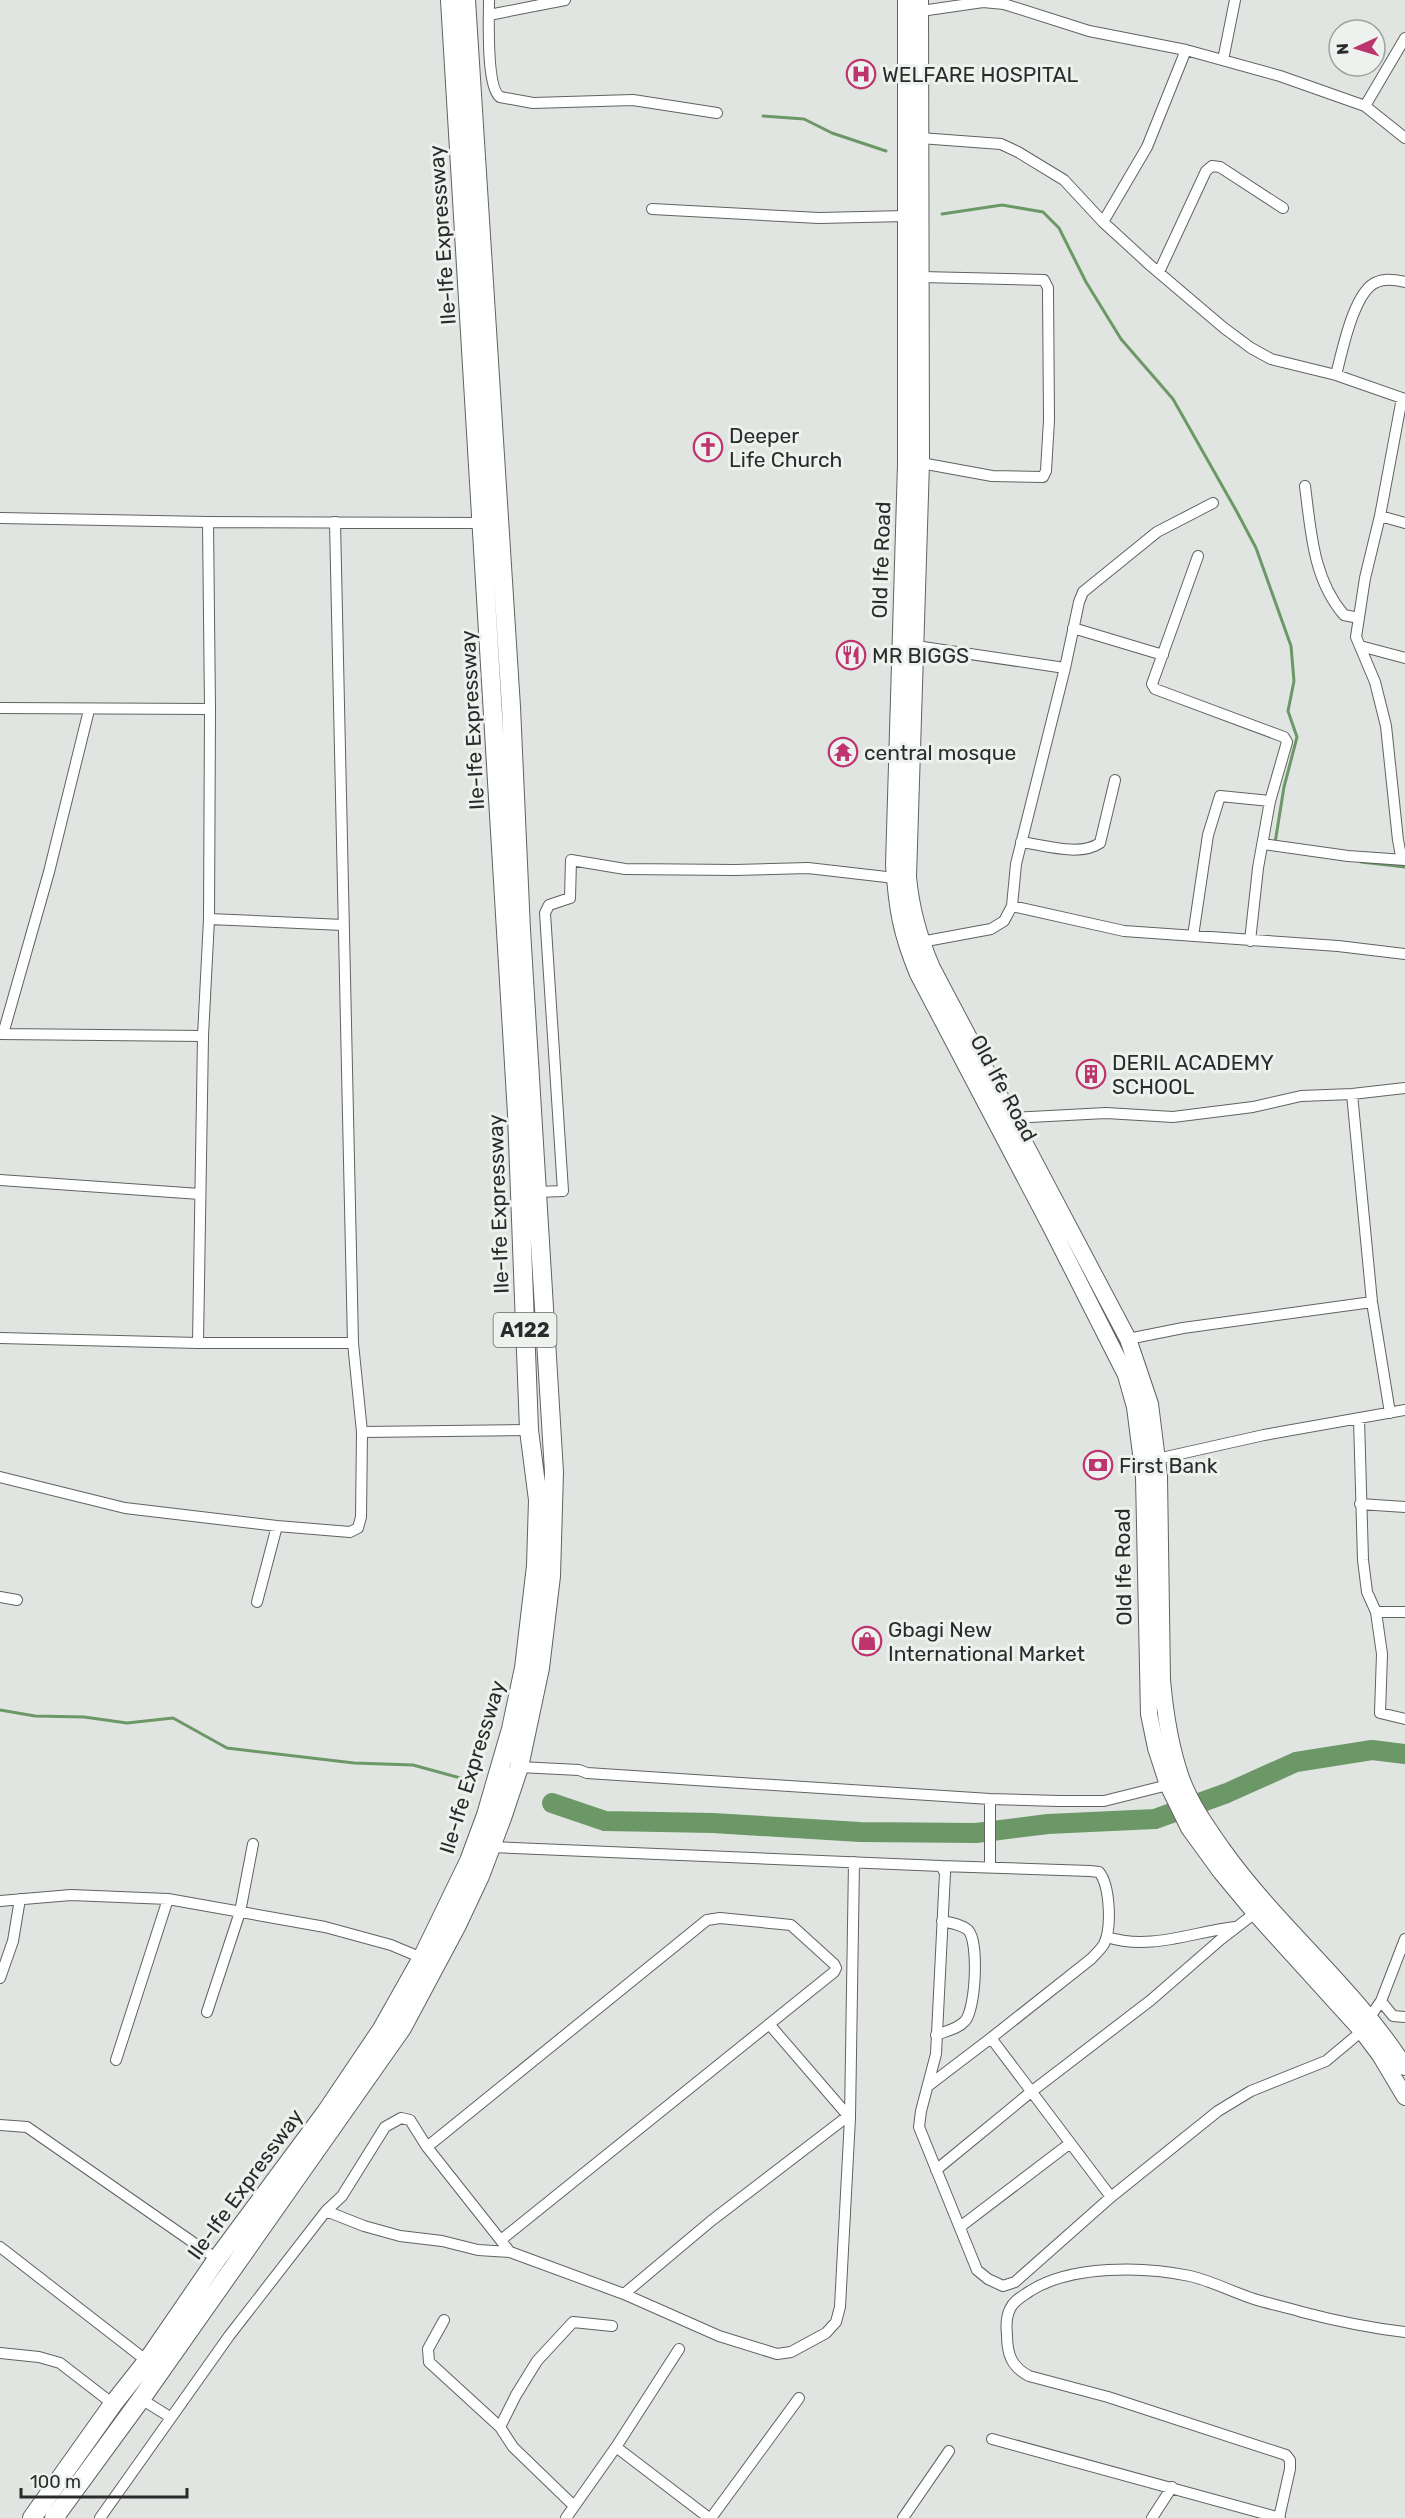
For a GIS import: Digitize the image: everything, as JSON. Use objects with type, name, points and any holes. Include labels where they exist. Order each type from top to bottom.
[{"type":"highway","name":"Ile-Ife Expressway","points":[[32,2518],[147,2361],[217,2259],[332,2103],[382,2029],[422,1958],[470,1861],[511,1729],[524,1668],[536,1566],[538,1500],[529,1430],[518,1114],[450,0]]},
{"type":"highway","name":"Ile-Ife Expressway","points":[[54,2518],[141,2399],[402,2028],[457,1925],[491,1847],[519,1767],[532,1713],[543,1645],[554,1534],[554,1472],[521,930],[511,707],[466,0]]},
{"type":"main road","name":"Old Ife Road","points":[[906,0],[920,138],[921,463],[911,556],[895,878],[896,904],[900,922],[918,974],[1059,1225],[1128,1339],[1150,1404],[1157,1459],[1162,1680],[1157,1714],[1171,1744],[1189,1812],[1221,1872],[1255,1913],[1366,2024],[1380,2055],[1405,2097]]},
{"type":"main road","name":"Old Ife Road","points":[[920,5],[913,53],[906,216],[906,464],[916,646],[908,877],[910,901],[921,942],[932,968],[1011,1118],[1126,1375],[1135,1407],[1144,1477],[1157,1714],[1168,1785],[1366,2024],[1405,2067]]},
{"type":"street","points":[[489,0],[490,52],[494,89],[500,97],[533,103],[633,100],[717,113]]},
{"type":"street","points":[[489,15],[564,0]]},
{"type":"street","points":[[1223,60],[1235,0]]},
{"type":"street","points":[[920,5],[983,2],[1004,4],[1089,31],[1186,50],[1223,60],[1280,76],[1365,106],[1405,138]]},
{"type":"street","points":[[1365,106],[1405,38]]},
{"type":"street","points":[[1103,222],[1148,147],[1186,50]]},
{"type":"street","points":[[920,138],[974,141],[1001,144],[1010,148],[1064,180],[1103,222],[1224,328],[1251,348],[1271,359],[1336,375],[1404,399],[1365,579],[1356,637],[1375,682],[1386,726],[1398,840],[1401,856],[1405,859]]},
{"type":"street","points":[[1159,272],[1206,171],[1212,166],[1220,167],[1283,208]]},
{"type":"street","points":[[652,209],[819,218],[906,216]]},
{"type":"street","points":[[921,278],[1044,280],[1048,288],[1048,420],[1046,471],[1043,477],[992,476],[921,463]]},
{"type":"street","points":[[1336,375],[1361,297],[1370,286],[1378,281],[1405,282]]},
{"type":"street","points":[[1305,486],[1312,548],[1325,590],[1344,615],[1359,618]]},
{"type":"street","points":[[921,942],[991,928],[1004,921],[1012,906],[1016,864],[1083,592],[1157,532],[1213,503]]},
{"type":"street","points":[[1380,516],[1405,523]]},
{"type":"street","points":[[0,518],[208,522],[483,523]]},
{"type":"street","points":[[198,1343],[203,1036],[209,919],[208,522]]},
{"type":"street","points":[[0,1477],[125,1508],[277,1526],[350,1532],[358,1528],[362,1517],[362,1432],[353,1343],[335,522]]},
{"type":"street","points":[[1198,556],[1153,680],[1155,689],[1284,737],[1287,742],[1270,801],[1258,868],[1250,941]]},
{"type":"street","points":[[1073,628],[1163,655]]},
{"type":"street","points":[[916,646],[1065,668]]},
{"type":"street","points":[[1360,646],[1405,658]]},
{"type":"street","points":[[0,708],[210,709]]},
{"type":"street","points":[[89,710],[49,872],[1,1034],[203,1036]]},
{"type":"street","points":[[1021,842],[1082,850],[1094,847],[1100,843],[1115,780]]},
{"type":"street","points":[[1193,936],[1208,835],[1220,796],[1270,801]]},
{"type":"street","points":[[1263,844],[1348,856],[1405,859]]},
{"type":"street","points":[[537,1192],[563,1191],[545,913],[549,905],[570,898],[571,860],[625,869],[808,868],[895,878]]},
{"type":"street","points":[[1012,906],[1124,931],[1338,946],[1405,954]]},
{"type":"street","points":[[209,919],[343,925]]},
{"type":"street","points":[[1011,1118],[1106,1113],[1173,1117],[1223,1112],[1301,1096],[1352,1094],[1405,1088]]},
{"type":"street","points":[[1352,1094],[1372,1302],[1390,1413]]},
{"type":"street","points":[[0,1179],[200,1194]]},
{"type":"street","points":[[1128,1339],[1183,1328],[1372,1302]]},
{"type":"street","points":[[0,1338],[198,1343],[353,1343]]},
{"type":"street","points":[[1157,1459],[1264,1436],[1405,1410]]},
{"type":"street","points":[[1359,1419],[1360,1504],[1367,1593],[1376,1612],[1382,1654],[1380,1713],[1405,1719]]},
{"type":"street","points":[[362,1432],[529,1430]]},
{"type":"street","points":[[1360,1504],[1405,1507]]},
{"type":"street","points":[[257,1602],[277,1526]]},
{"type":"street","points":[[0,1597],[17,1600]]},
{"type":"street","points":[[1376,1612],[1405,1612]]},
{"type":"street","points":[[519,1767],[990,1802],[1104,1802],[1168,1785]]},
{"type":"street","points":[[990,1802],[990,1864]]},
{"type":"street","points":[[207,2012],[240,1912],[253,1844]]},
{"type":"street","points":[[491,1847],[799,1862],[941,1866],[990,1864],[1099,1872],[1104,1877],[1108,1898],[1107,1937],[1104,1946],[1092,1959],[928,2086]]},
{"type":"street","points":[[326,2211],[364,2226],[400,2236],[442,2241],[478,2250],[510,2252],[624,2294],[719,2336],[777,2354],[791,2352],[826,2333],[836,2322],[840,2307],[849,2117],[854,1862]]},
{"type":"street","points":[[941,1866],[945,1873],[936,2054],[921,2111],[920,2127],[977,2270],[988,2279],[1003,2286],[1015,2282],[1111,2197],[1218,2110],[1251,2091],[1326,2061],[1366,2024],[1381,2001],[1405,1939]]},
{"type":"street","points":[[0,1901],[71,1895],[168,1899],[326,1927],[391,1945],[422,1958]]},
{"type":"street","points":[[0,1978],[13,1941],[20,1899]]},
{"type":"street","points":[[116,2061],[168,1899]]},
{"type":"street","points":[[936,2170],[1031,2092],[1151,2000],[1235,1927],[1255,1913]]},
{"type":"street","points":[[427,2146],[707,1920],[720,1918],[791,1925],[836,1968]]},
{"type":"street","points":[[936,2035],[966,2020],[971,2009],[975,1977],[974,1944],[970,1931],[960,1925],[942,1921]]},
{"type":"street","points":[[1107,1937],[1132,1944],[1151,1943],[1235,1927]]},
{"type":"street","points":[[501,2240],[836,1968],[852,1967]]},
{"type":"street","points":[[1381,2001],[1393,2016],[1405,2017]]},
{"type":"street","points":[[769,2024],[849,2117]]},
{"type":"street","points":[[991,2038],[1111,2197]]},
{"type":"street","points":[[624,2294],[711,2221],[849,2117]]},
{"type":"street","points":[[100,2518],[170,2417],[326,2211],[342,2196],[386,2127],[397,2119],[410,2120],[427,2146],[510,2252]]},
{"type":"street","points":[[0,2125],[27,2127],[217,2259]]},
{"type":"street","points":[[960,2227],[1069,2144]]},
{"type":"street","points":[[0,2247],[147,2361]]},
{"type":"street","points":[[992,2439],[1279,2518],[1290,2469],[1290,2460],[1286,2455],[1108,2397],[1024,2373],[1013,2366],[1007,2341],[1007,2317],[1013,2304],[1043,2283],[1067,2274],[1092,2271],[1156,2271],[1189,2276],[1226,2287],[1252,2298],[1328,2318],[1405,2332]]},
{"type":"street","points":[[444,2320],[428,2349],[429,2362],[500,2427],[513,2447],[574,2506]]},
{"type":"street","points":[[500,2427],[537,2361],[573,2322],[612,2326]]},
{"type":"street","points":[[566,2518],[616,2447],[679,2349]]},
{"type":"street","points":[[0,2353],[39,2357],[60,2363],[114,2404]]},
{"type":"street","points":[[616,2447],[710,2518],[799,2398]]},
{"type":"street","points":[[141,2399],[170,2417]]},
{"type":"street","points":[[903,2518],[949,2451]]},
{"type":"street","points":[[1152,2518],[1172,2487]]},
{"type":"waterway","points":[[763,116],[804,119],[832,133],[886,151]]},
{"type":"waterway","points":[[942,214],[1002,205],[1043,212],[1059,228],[1086,282],[1121,339],[1173,399],[1237,512],[1256,548],[1291,646],[1294,681],[1288,711],[1297,737],[1284,787],[1275,843]]},
{"type":"waterway","points":[[1361,862],[1405,867]]},
{"type":"waterway","points":[[0,1710],[35,1716],[84,1717],[127,1723],[173,1718],[227,1748],[354,1763],[413,1765],[464,1779]]},
{"type":"waterway","points":[[552,1803],[605,1821],[713,1823],[860,1832],[976,1833],[1048,1824],[1155,1819],[1227,1793],[1296,1762],[1372,1750],[1405,1754]]},
{"type":"place","name":"WELFARE HOSPITAL","points":[[861,74]]},
{"type":"place","name":"Deeper Life Church","points":[[708,447]]},
{"type":"place","name":"MR BIGGS","points":[[851,655]]},
{"type":"place","name":"central mosque","points":[[843,752]]},
{"type":"place","name":"DERIL ACADEMY SCHOOL","points":[[1091,1074]]},
{"type":"place","name":"First Bank","points":[[1098,1465]]},
{"type":"place","name":"Gbagi New International Market","points":[[867,1641]]}]
